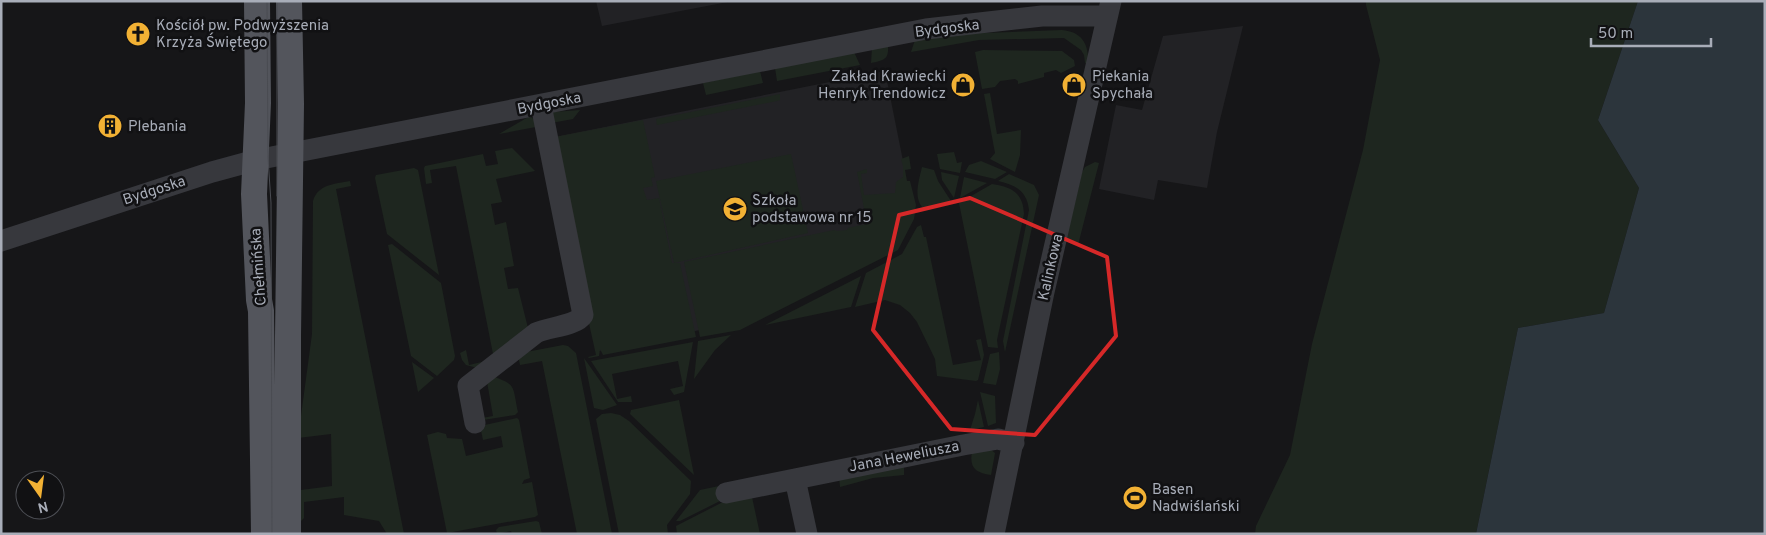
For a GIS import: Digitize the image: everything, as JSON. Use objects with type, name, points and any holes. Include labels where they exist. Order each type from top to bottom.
[{"type":"main road","name":"Chełmińska","points":[[257,1],[258,103],[254,194],[261,310],[264,534]]},
{"type":"main road","name":"Chełmińska","points":[[288,534],[291,104],[289,1]]},
{"type":"street","name":"Bydgoska","points":[[1,241],[185,180],[256,160],[926,29],[1042,16],[1074,15],[1109,8]]},
{"type":"street","name":"Kalinkowa","points":[[994,534],[1044,292],[1109,8]]},
{"type":"street","points":[[475,423],[468,386],[536,333],[577,321],[583,315],[541,105]]},
{"type":"street","name":"Jana Heweliusza","points":[[726,492],[963,444],[998,439],[1014,443]]},
{"type":"street","points":[[795,479],[807,534]]},
{"type":"highlighted area","points":[[970,198],[1107,257],[1116,336],[1035,435],[951,429],[873,330],[899,215]]},
{"type":"shaded area","points":[[596,1],[733,1],[602,26]]},
{"type":"shaded area","points":[[1366,1],[1638,1],[1598,120],[1639,188],[1604,313],[1518,328],[1476,534],[1255,534],[1256,526],[1290,455],[1312,344],[1363,150],[1380,60]]},
{"type":"shaded area","points":[[1638,1],[1765,1],[1765,534],[1476,534],[1518,328],[1604,313],[1639,188],[1598,120]]},
{"type":"shaded area","points":[[1243,26],[1217,132],[1207,188],[1158,180],[1154,200],[1099,189],[1116,105],[1142,110],[1163,36]]},
{"type":"shaded area","points":[[1062,30],[1075,33],[1080,37],[1086,45],[1088,64],[1085,63],[1081,50],[1064,38],[979,40],[911,52],[915,40],[958,34]]},
{"type":"shaded area","points":[[888,45],[888,54],[885,58],[871,63],[872,48]]},
{"type":"shaded area","points":[[983,50],[1062,51],[1074,60],[1075,66],[1061,73],[1056,70],[1044,73],[1044,77],[1018,84],[1018,81],[1015,79],[1000,81],[995,87],[982,89],[975,52]]},
{"type":"shaded area","points":[[854,52],[860,65],[777,81],[775,68]]},
{"type":"shaded area","points":[[760,71],[763,83],[706,95],[703,83]]},
{"type":"shaded area","name":"Szkoła podstawowa nr 15","points":[[885,71],[904,166],[900,215],[743,321],[599,351],[555,137]]},
{"type":"shaded area","points":[[990,93],[997,134],[1021,130],[1020,155],[1015,172],[990,159],[995,153],[984,94]]},
{"type":"shaded area","points":[[780,94],[780,100],[777,101],[657,125],[656,119]]},
{"type":"shaded area","points":[[580,110],[573,119],[551,123],[553,112]]},
{"type":"shaded area","points":[[530,116],[541,126],[499,134]]},
{"type":"shaded area","points":[[643,120],[655,177],[651,178],[653,186],[643,188],[647,200],[659,198],[672,263],[680,263],[696,337],[603,355],[600,349],[599,356],[589,358],[596,355],[555,137]]},
{"type":"shaded area","points":[[512,148],[535,171],[496,179],[502,202],[491,204],[495,225],[506,222],[514,266],[504,268],[508,289],[518,288],[528,328],[527,332],[499,357],[481,369],[466,365],[460,353],[466,350],[469,365],[494,359],[456,166],[430,170],[432,183],[426,184],[424,168],[425,166],[483,154],[486,166],[498,164],[495,151]]},
{"type":"shaded area","points":[[954,152],[957,163],[962,162],[960,173],[940,169],[937,154]]},
{"type":"shaded area","points":[[791,154],[808,233],[674,263],[656,181]]},
{"type":"shaded area","points":[[909,156],[911,169],[905,170],[916,205],[914,219],[898,250],[740,330],[700,337],[684,262],[834,230],[847,230],[848,228],[867,224],[857,172],[867,169],[867,173],[861,174],[864,195],[895,193],[896,182],[903,177],[901,159]]},
{"type":"shaded area","points":[[981,161],[1007,172],[995,179],[965,172],[969,165]]},
{"type":"shaded area","points":[[1095,162],[1099,163],[1078,245],[1071,244],[1066,240],[1082,172],[1085,167]]},
{"type":"shaded area","points":[[922,167],[934,170],[938,181],[951,201],[923,208],[917,194]]},
{"type":"shaded area","points":[[414,168],[418,170],[439,275],[387,234],[375,178],[376,175]]},
{"type":"shaded area","points":[[941,172],[959,176],[954,198],[942,180]]},
{"type":"shaded area","points":[[1009,174],[1034,185],[1039,195],[1005,352],[1003,341],[1029,210],[1026,198],[1019,190],[998,181]]},
{"type":"shaded area","points":[[964,177],[987,183],[960,198]]},
{"type":"shaded area","points":[[350,181],[351,186],[336,189],[404,534],[387,534],[379,521],[344,515],[344,497],[304,502],[304,518],[301,521],[301,490],[332,486],[331,434],[298,438],[312,334],[313,201],[315,195],[323,188]]},
{"type":"shaded area","points":[[992,184],[1015,192],[1021,200],[1024,214],[997,340],[998,348],[988,347],[959,203]]},
{"type":"shaded area","points":[[921,225],[924,237],[926,237],[953,365],[981,360],[976,340],[981,339],[984,355],[978,380],[976,381],[937,376],[935,359],[917,322],[900,305],[885,300],[855,307],[866,273],[902,254],[917,227]]},
{"type":"shaded area","points":[[392,244],[441,283],[455,356],[454,360],[437,376],[411,356],[388,245]]},
{"type":"shaded area","points":[[861,276],[851,307],[765,325]]},
{"type":"shaded area","points":[[731,335],[715,350],[694,379],[698,341]]},
{"type":"shaded area","points":[[693,342],[684,392],[674,395],[670,389],[683,386],[678,361],[612,374],[617,399],[631,396],[632,402],[618,402],[591,361]]},
{"type":"shaded area","points":[[563,345],[568,346],[576,353],[612,534],[577,534],[542,361],[520,365],[518,356],[521,353]]},
{"type":"shaded area","points":[[999,352],[1000,369],[996,385],[983,383],[990,354]]},
{"type":"shaded area","points":[[584,358],[617,405],[603,410],[594,408]]},
{"type":"shaded area","points":[[412,362],[434,378],[418,392]]},
{"type":"shaded area","points":[[489,375],[504,381],[512,387],[518,412],[515,415],[483,420],[482,418],[493,416],[486,376]]},
{"type":"shaded area","points":[[980,392],[995,396],[996,423],[988,426]]},
{"type":"shaded area","points":[[679,400],[694,475],[630,414],[631,410]]},
{"type":"shaded area","points":[[978,400],[984,427],[970,430],[975,414]]},
{"type":"shaded area","points":[[602,414],[620,415],[629,421],[691,481],[690,494],[667,525],[668,534],[619,534],[596,419]]},
{"type":"shaded area","points":[[517,418],[519,420],[530,478],[524,480],[522,484],[532,482],[538,515],[447,533],[427,435],[438,432],[446,434],[447,438],[462,439],[466,456],[503,447],[501,436],[483,440],[480,426]]},
{"type":"shaded area","points":[[990,449],[995,453],[991,475],[981,473],[975,469],[971,458],[972,452]]},
{"type":"shaded area","points":[[904,467],[904,475],[873,478],[840,487],[839,477]]},
{"type":"shaded area","points":[[719,486],[722,500],[680,521],[676,521],[700,490]]},
{"type":"shaded area","points":[[752,497],[760,534],[677,534],[676,526],[721,503]]},
{"type":"shaded area","points":[[539,522],[542,534],[512,534],[511,531],[497,534],[496,530],[499,527]]},
{"type":"tram line","points":[[267,1],[268,158],[271,203],[272,534]]},
{"type":"tram line","points":[[277,1],[277,196]]},
{"type":"place","name":"Kościół pw. Podwyższenia Krzyża Świętego","points":[[138,34]]},
{"type":"place","name":"Zakład Krawiecki Henryk Trendowicz","points":[[963,85]]},
{"type":"place","name":"Piekania Spychała","points":[[1074,85]]},
{"type":"place","name":"Plebania","points":[[110,126]]},
{"type":"place","name":"Szkoła podstawowa nr 15","points":[[735,209]]},
{"type":"place","name":"Basen Nadwiślański","points":[[1135,498]]}]
